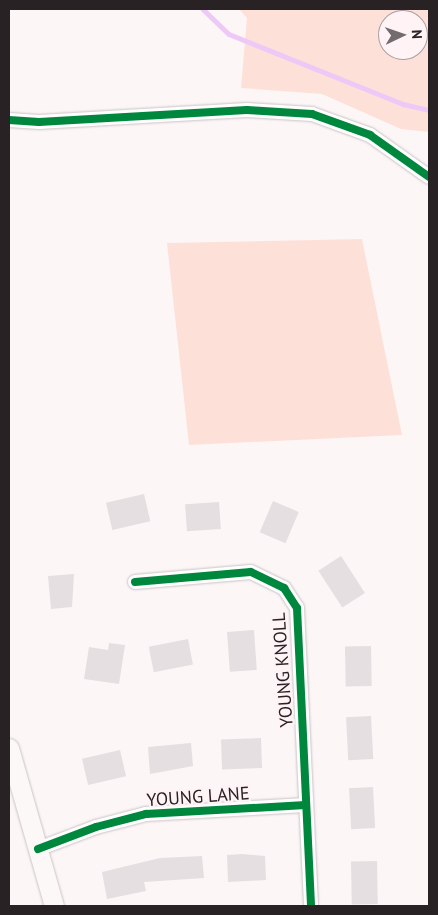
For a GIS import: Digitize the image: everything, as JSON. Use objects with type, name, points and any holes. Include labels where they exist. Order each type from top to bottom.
[{"type":"street","points":[[9,120],[39,122],[247,110],[312,114],[370,135],[429,177]]},
{"type":"street","name":"YOUNG KNOLL","points":[[135,582],[251,572],[284,588],[297,608],[300,632],[311,906]]},
{"type":"street","points":[[9,748],[54,906]]},
{"type":"street","name":"YOUNG LANE","points":[[38,849],[96,827],[146,814],[306,805]]},
{"type":"shaded area","points":[[239,9],[429,9],[429,132],[401,129],[322,94],[241,88],[247,18]]},
{"type":"shaded area","points":[[362,239],[402,435],[189,445],[167,243]]},
{"type":"building","points":[[144,494],[150,521],[112,530],[106,503]]},
{"type":"building","points":[[273,501],[299,512],[285,543],[260,532]]},
{"type":"building","points":[[219,502],[221,529],[187,531],[185,504]]},
{"type":"building","points":[[341,556],[365,593],[342,608],[318,571]]},
{"type":"building","points":[[74,574],[72,607],[51,609],[48,576]]},
{"type":"building","points":[[254,630],[257,670],[230,672],[227,632]]},
{"type":"building","points":[[188,639],[193,665],[154,672],[149,647]]},
{"type":"building","points":[[109,643],[125,645],[119,684],[84,679],[89,647],[108,650]]},
{"type":"building","points":[[345,646],[371,646],[372,686],[346,686]]},
{"type":"building","points":[[371,716],[373,759],[348,760],[346,717]]},
{"type":"building","points":[[261,738],[262,768],[222,769],[221,739]]},
{"type":"building","points":[[191,743],[193,766],[150,774],[148,747]]},
{"type":"building","points":[[120,750],[126,776],[88,785],[82,759]]},
{"type":"building","points":[[373,787],[375,828],[351,829],[349,788]]},
{"type":"building","points":[[227,855],[265,856],[266,880],[228,882]]},
{"type":"building","points":[[202,856],[204,878],[144,882],[146,891],[107,899],[102,872],[160,858]]},
{"type":"building","points":[[351,861],[377,861],[378,904],[352,904]]},
{"type":"waterway","points":[[203,9],[229,34],[403,104],[429,110]]},
{"type":"cycle path","points":[[9,120],[39,122],[247,110],[312,114],[370,135],[429,177]]},
{"type":"cycle path","points":[[135,582],[251,572],[284,588],[297,608],[311,906]]},
{"type":"cycle path","points":[[38,849],[96,827],[146,814],[306,805]]}]
